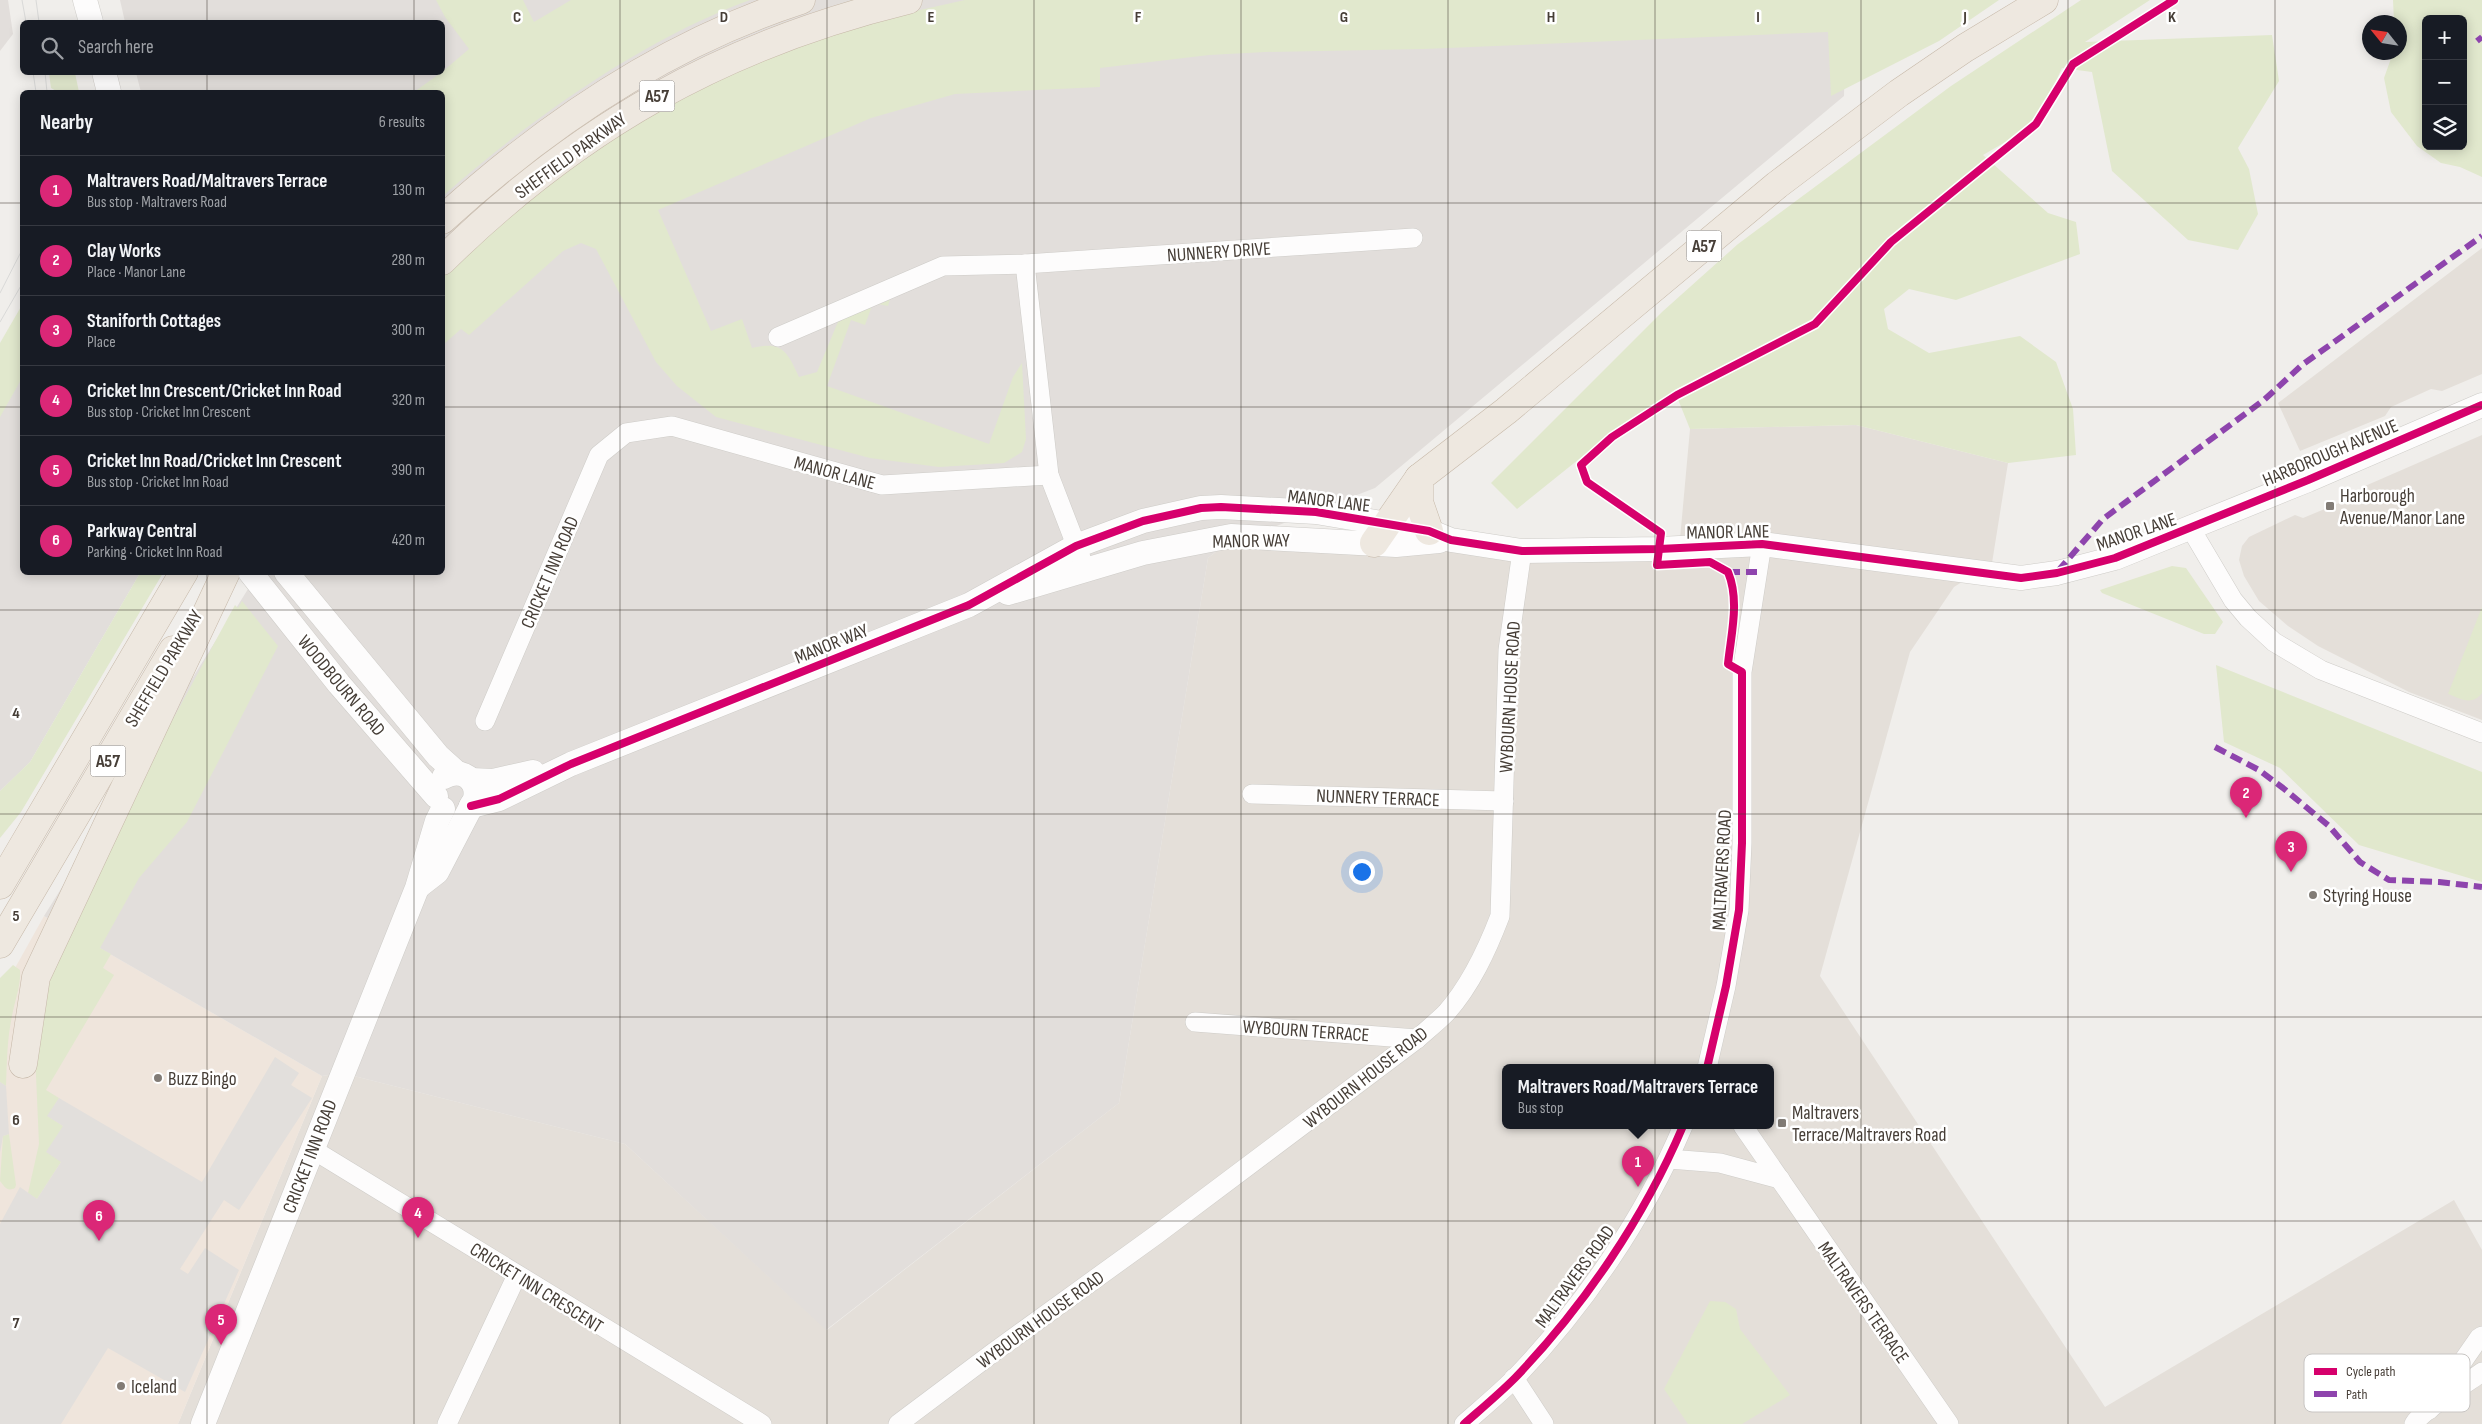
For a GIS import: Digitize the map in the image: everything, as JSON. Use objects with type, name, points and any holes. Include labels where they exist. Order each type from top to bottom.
[{"type":"highway","name":"SHEFFIELD PARKWAY","points":[[445,217],[520,152],[593,100],[657,62],[710,35],[769,10],[802,0]]},
{"type":"highway","name":"SHEFFIELD PARKWAY","points":[[445,258],[513,195],[585,141],[643,104],[713,67],[784,37],[857,13],[908,0]]},
{"type":"highway","name":"A57","points":[[1380,534],[1419,478],[1506,411],[1777,185],[1899,93],[1965,48],[2044,0]]},
{"type":"highway","points":[[1419,478],[1419,502],[1440,535]]},
{"type":"highway","name":"SHEFFIELD PARKWAY","points":[[0,885],[182,575]]},
{"type":"highway","name":"SHEFFIELD PARKWAY","points":[[0,944],[220,577]]},
{"type":"highway","points":[[23,1064],[36,977],[220,577]]},
{"type":"street","points":[[85,0],[90,20]]},
{"type":"street","points":[[105,75],[108,90]]},
{"type":"street","name":"NUNNERY DRIVE","points":[[778,337],[943,266],[1025,264],[1413,238]]},
{"type":"street","points":[[1025,264],[1049,475],[1076,546],[1088,571]]},
{"type":"street","name":"HARBOROUGH AVENUE","points":[[2191,528],[2482,405]]},
{"type":"street","name":"MANOR LANE","points":[[626,433],[672,426],[882,485],[1049,475]]},
{"type":"street","name":"CRICKET INN ROAD","points":[[485,721],[599,455],[626,433]]},
{"type":"street","name":"MANOR LANE","points":[[1201,508],[1221,507],[1316,512],[1380,534],[1440,535],[1522,551],[1762,544],[2021,578],[2057,572],[2115,558],[2191,528],[2233,600],[2248,618],[2274,642],[2321,670],[2482,733]]},
{"type":"street","name":"MANOR WAY","points":[[968,605],[1076,546],[1144,521],[1201,508]]},
{"type":"street","name":"MANOR WAY","points":[[440,802],[454,814],[499,799],[571,764],[968,605],[1088,571],[1143,553],[1231,536],[1380,534]]},
{"type":"street","name":"MALTRAVERS ROAD","points":[[1708,1064],[1726,986],[1739,910],[1742,843],[1742,672],[1762,544]]},
{"type":"street","name":"WYBOURN HOUSE ROAD","points":[[898,1424],[1156,1235],[1417,1039],[1446,1013],[1468,982],[1486,951],[1500,916],[1508,650],[1522,551]]},
{"type":"street","name":"WOODBOURN ROAD","points":[[252,575],[339,684],[440,802]]},
{"type":"street","name":"WOODBOURN ROAD","points":[[288,575],[438,756],[464,776]]},
{"type":"street","points":[[301,637],[323,617]]},
{"type":"street","name":"MANOR WAY","points":[[464,776],[493,781],[571,764]]},
{"type":"street","points":[[440,802],[437,786],[441,780],[448,774],[464,776],[476,787],[476,795],[470,808]]},
{"type":"street","name":"NUNNERY TERRACE","points":[[1252,794],[1504,800]]},
{"type":"street","name":"CRICKET INN ROAD","points":[[202,1424],[234,1351],[312,1149],[417,888],[437,821],[440,802]]},
{"type":"street","name":"CRICKET INN ROAD","points":[[417,888],[437,872],[470,808]]},
{"type":"street","name":"WYBOURN TERRACE","points":[[1195,1022],[1417,1039]]},
{"type":"street","name":"MALTRAVERS ROAD","points":[[1464,1424],[1514,1378],[1570,1314],[1624,1236],[1669,1159],[1682,1129]]},
{"type":"street","name":"MALTRAVERS TERRACE","points":[[1745,1129],[1948,1424]]},
{"type":"street","name":"CRICKET INN CRESCENT","points":[[312,1149],[762,1424]]},
{"type":"street","points":[[1669,1159],[1720,1163],[1780,1179]]},
{"type":"street","points":[[447,1424],[517,1275]]},
{"type":"street","points":[[2467,1354],[2482,1336]]},
{"type":"street","points":[[2470,1381],[2482,1372]]},
{"type":"street","points":[[1514,1378],[1544,1424]]},
{"type":"street","points":[[2414,1424],[2419,1415],[2425,1412]]},
{"type":"shaded area","points":[[0,0],[8,0],[13,34],[0,51]]},
{"type":"shaded area","points":[[120,0],[1846,0],[1844,96],[1375,488],[1222,547],[1208,558],[1119,1103],[826,1330],[625,1144],[342,1073],[322,1076],[44,916],[257,575],[445,575],[445,90],[140,90],[137,75],[445,75],[445,20],[125,20]]},
{"type":"shaded area","points":[[2482,248],[2482,374],[2442,391],[2431,389],[2391,407],[2385,416],[2300,451],[2278,403]]},
{"type":"shaded area","points":[[20,381],[20,575],[139,575],[30,762],[0,791],[0,416]]},
{"type":"shaded area","points":[[1856,425],[2008,463],[1992,563],[1954,587],[1910,652],[1820,976],[2105,1407],[2454,1200],[2482,1250],[2482,1424],[178,1424],[322,1076],[342,1073],[625,1144],[827,1330],[1119,1103],[1208,558],[1222,547],[1679,550],[1690,429]]},
{"type":"shaded area","points":[[2482,435],[2482,720],[2409,692],[2318,646],[2288,626],[2259,601],[2244,576],[2239,560],[2242,546],[2249,537],[2295,515],[2303,518],[2356,496],[2365,486]]},
{"type":"shaded area","points":[[44,916],[322,1076],[178,1424],[0,1424],[0,995]]},
{"type":"shaded area","points":[[275,1057],[299,1073],[291,1085],[312,1098],[239,1210],[224,1200],[180,1269],[188,1274],[205,1248],[239,1270],[185,1392],[108,1348],[61,1424],[0,1424],[0,1224],[20,1187],[37,1199],[61,1162],[46,1152],[63,1126],[47,1116],[59,1098],[202,1182]]},
{"type":"shaded area","points":[[0,1082],[6,1086],[9,1134],[3,1136],[0,1153]]},
{"type":"green space","points":[[436,0],[523,0],[534,22],[571,0],[750,0],[669,37],[628,59],[588,84],[511,139],[445,194],[445,90],[417,90],[438,75],[445,75],[445,69],[469,49],[445,17]]},
{"type":"green space","points":[[965,0],[1999,0],[1939,41],[1831,96],[1828,32],[1423,49],[1265,52],[1209,55],[1100,68],[1100,87],[955,94],[871,118],[658,210],[711,331],[742,319],[752,348],[770,346],[782,350],[791,361],[799,377],[817,372],[840,317],[873,303],[865,325],[851,320],[827,386],[989,444],[1013,377],[1022,363],[1026,439],[1022,452],[1004,463],[939,467],[870,458],[716,417],[677,386],[656,362],[596,249],[581,243],[563,251],[469,335],[461,329],[445,343],[445,271],[452,263],[544,182],[662,103],[759,57],[826,31]]},
{"type":"green space","points":[[2081,0],[2150,0],[2085,42],[2272,35],[2279,81],[2238,148],[2249,169],[2258,214],[2238,250],[2188,240],[2112,171],[2092,72],[2062,68],[2036,124],[1983,155],[2048,213],[2076,222],[2080,254],[1956,300],[1909,289],[1884,309],[1888,329],[1929,353],[2020,336],[2056,362],[2073,409],[2076,455],[2008,463],[1856,425],[1690,429],[1675,392],[1599,443],[1517,509],[1491,483],[1662,312],[1738,244],[1951,86]]},
{"type":"green space","points":[[2393,0],[2482,0],[2482,177],[2460,167],[2441,163],[2423,150],[2467,150],[2467,15],[2422,15],[2422,150],[2417,146],[2391,112],[2384,78],[2390,60],[2407,60],[2407,15],[2394,15]]},
{"type":"green space","points":[[49,75],[75,75],[79,90],[54,90],[51,88]]},
{"type":"green space","points":[[891,296],[888,306],[874,303]]},
{"type":"green space","points":[[20,308],[20,382],[0,417],[0,343]]},
{"type":"green space","points":[[2172,566],[2186,568],[2223,622],[2215,634],[2204,634],[2102,593],[2100,590]]},
{"type":"green space","points":[[139,575],[162,575],[21,812],[0,838],[0,791],[30,762]]},
{"type":"green space","points":[[242,601],[278,646],[187,822],[139,878],[100,948],[111,954],[103,968],[114,975],[46,1090],[59,1098],[48,1116],[63,1126],[61,1162],[37,1199],[28,1193],[39,1144],[34,1030],[44,986],[97,859],[235,605],[238,608]]},
{"type":"green space","points":[[2482,607],[2482,693],[2470,700],[2457,698],[2448,694]]},
{"type":"green space","points":[[2216,665],[2482,772],[2482,882],[2359,845],[2280,768],[2224,742]]},
{"type":"green space","points":[[13,965],[20,970],[20,976],[9,1033],[6,1086],[0,1082],[0,978]]},
{"type":"green space","points":[[9,1134],[16,1185],[15,1188],[10,1189],[6,1188],[0,1181],[3,1136]]},
{"type":"green space","points":[[1710,1301],[1725,1302],[1736,1309],[1740,1329],[1790,1395],[1742,1424],[1688,1424],[1664,1389]]},
{"type":"tram line","points":[[22,0],[26,20]]},
{"type":"tram line","points":[[36,0],[39,20]]},
{"type":"tram line","points":[[33,75],[36,90]]},
{"type":"tram line","points":[[45,75],[47,90]]},
{"type":"tram line","points":[[0,293],[20,254]]},
{"type":"tram line","points":[[0,322],[20,287]]},
{"type":"marked path","points":[[2477,41],[2482,37]]},
{"type":"marked path","points":[[2058,571],[2103,519],[2264,400],[2302,365],[2482,236]]},
{"type":"marked path","points":[[1728,572],[1757,572]]},
{"type":"marked path","points":[[2215,747],[2259,770],[2283,788],[2329,826],[2360,862],[2389,880],[2439,882],[2482,887]]},
{"type":"cycle path","points":[[1708,1064],[1726,986],[1739,910],[1742,843],[1742,672],[1728,664],[1734,618],[1732,583],[1728,572],[1710,562],[1657,565],[1661,533],[1587,482],[1581,465],[1612,437],[1677,395],[1815,324],[1891,242],[2036,124],[2073,64],[2174,0]]},
{"type":"cycle path","points":[[471,806],[499,799],[571,764],[969,605],[1076,546],[1143,521],[1201,508],[1221,507],[1316,512],[1429,531],[1451,540],[1522,551],[1659,549],[1762,544],[2021,578],[2057,573],[2115,558],[2308,480],[2482,405]]},
{"type":"cycle path","points":[[1464,1424],[1515,1378],[1565,1321],[1588,1291],[1631,1227],[1650,1194],[1682,1129]]},
{"type":"place","name":"Harborough Avenue/Manor Lane","points":[[2330,506]]},
{"type":"place","name":"Clay Works","points":[[2246,818]]},
{"type":"place","name":"Staniforth Cottages","points":[[2291,872]]},
{"type":"place","name":"Styring House","points":[[2313,895]]},
{"type":"place","name":"Buzz Bingo","points":[[158,1078]]},
{"type":"place","name":"Maltravers Terrace/Maltravers Road","points":[[1782,1123]]},
{"type":"place","name":"Maltravers Road/Maltravers Terrace","points":[[1638,1187]]},
{"type":"place","name":"Cricket Inn Crescent/Cricket Inn Road","points":[[418,1238]]},
{"type":"place","name":"Parkway Central","points":[[99,1241]]},
{"type":"place","name":"Cricket Inn Road/Cricket Inn Crescent","points":[[221,1345]]},
{"type":"place","name":"Iceland","points":[[121,1386]]}]
